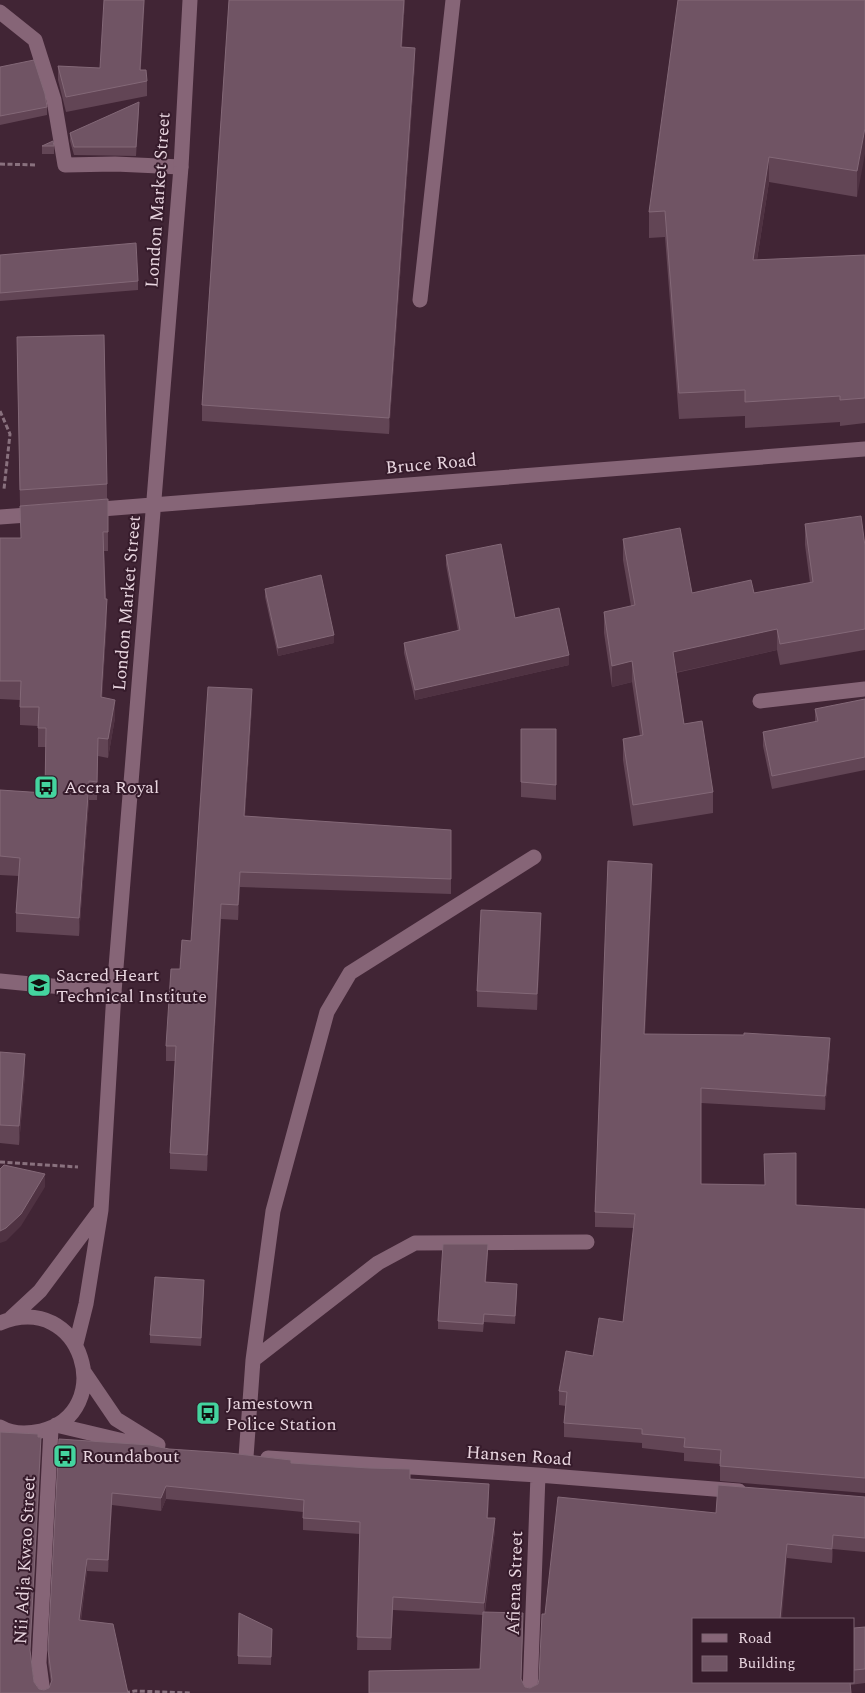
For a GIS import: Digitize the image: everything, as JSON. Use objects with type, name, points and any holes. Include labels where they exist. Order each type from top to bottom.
[{"type":"street","name":"London Market Street","points":[[76,1344],[86,1304],[101,1210],[114,992],[181,167],[190,0]]},
{"type":"street","points":[[420,300],[453,0]]},
{"type":"street","points":[[0,12],[35,40],[54,100],[65,165],[115,164],[181,167]]},
{"type":"street","name":"Bruce Road","points":[[78,511],[865,449]]},
{"type":"street","points":[[1,517],[58,512]]},
{"type":"street","points":[[760,701],[865,689]]},
{"type":"street","points":[[253,1360],[273,1211],[327,1012],[350,973],[534,857]]},
{"type":"street","points":[[0,981],[114,992]]},
{"type":"street","points":[[6,1320],[40,1291],[101,1210]]},
{"type":"street","points":[[253,1360],[378,1263],[414,1244],[587,1242]]},
{"type":"street","points":[[6,1320],[36,1317],[59,1326],[76,1344],[84,1372],[116,1419],[170,1452],[54,1427]]},
{"type":"street","name":"Hansen Road","points":[[253,1360],[241,1456],[538,1475],[754,1493]]},
{"type":"street","points":[[0,1427],[28,1434],[54,1427],[72,1411],[82,1393],[84,1372]]},
{"type":"street","name":"Nii Adja Kwao Street","points":[[43,1693],[39,1663],[54,1427]]},
{"type":"street","name":"Afiena Street","points":[[530,1693],[538,1475]]},
{"type":"path","points":[[0,164],[65,165]]},
{"type":"path","points":[[0,411],[10,434],[1,517]]},
{"type":"path","points":[[0,1162],[104,1169]]},
{"type":"path","points":[[125,1693],[135,1691],[191,1693]]},
{"type":"building","points":[[104,0],[144,0],[140,70],[146,70],[147,81],[66,97],[58,66],[100,68]]},
{"type":"building","points":[[229,0],[404,0],[401,47],[415,48],[389,418],[202,405]]},
{"type":"building","points":[[678,0],[865,0],[865,128],[857,171],[769,157],[753,260],[865,255],[865,398],[840,400],[840,396],[745,402],[745,390],[679,393],[665,211],[649,212]]},
{"type":"building","points":[[34,60],[45,94],[47,107],[0,116],[0,67]]},
{"type":"building","points":[[139,102],[136,147],[74,147],[70,133]]},
{"type":"building","points":[[53,141],[54,146],[42,146]]},
{"type":"building","points":[[136,243],[138,281],[0,293],[0,255]]},
{"type":"building","points":[[104,335],[107,484],[20,490],[17,337]]},
{"type":"building","points":[[108,499],[108,532],[103,532],[105,599],[107,599],[101,697],[115,700],[108,739],[98,738],[97,782],[89,781],[79,918],[16,913],[20,858],[0,856],[0,790],[45,793],[46,728],[38,728],[39,707],[20,707],[21,681],[0,681],[0,538],[21,538],[20,506]]},
{"type":"building","points":[[861,516],[865,546],[865,629],[780,644],[777,629],[673,652],[684,724],[702,721],[713,792],[633,805],[623,739],[643,735],[632,661],[612,666],[604,612],[635,605],[623,539],[680,528],[692,593],[751,580],[754,593],[813,582],[805,524]]},
{"type":"building","points":[[501,544],[515,618],[559,608],[569,655],[415,690],[404,643],[460,630],[446,555]]},
{"type":"building","points":[[321,575],[334,635],[278,648],[265,589]]},
{"type":"building","points":[[208,687],[252,689],[244,816],[451,830],[451,879],[240,872],[238,905],[221,904],[207,1155],[170,1153],[176,1046],[166,1046],[171,969],[180,969],[182,940],[191,941]]},
{"type":"building","points":[[865,699],[865,757],[772,776],[763,732],[818,721],[815,709]]},
{"type":"building","points":[[521,729],[556,729],[556,785],[521,782]]},
{"type":"building","points":[[608,861],[652,864],[644,1034],[744,1035],[744,1033],[830,1038],[825,1096],[701,1088],[701,1184],[765,1185],[764,1154],[796,1153],[796,1205],[865,1209],[865,1478],[720,1466],[721,1450],[684,1447],[685,1438],[642,1434],[642,1429],[564,1423],[567,1392],[559,1391],[566,1351],[593,1356],[599,1318],[623,1322],[635,1214],[595,1212]]},
{"type":"building","points":[[481,910],[541,913],[537,994],[477,991]]},
{"type":"building","points":[[0,1052],[25,1054],[19,1126],[0,1125]]},
{"type":"building","points":[[4,1165],[45,1174],[21,1214],[0,1231],[0,1169]]},
{"type":"building","points":[[443,1244],[488,1244],[485,1282],[517,1284],[515,1316],[484,1314],[483,1324],[438,1321]]},
{"type":"building","points":[[155,1277],[204,1280],[201,1338],[150,1335]]},
{"type":"building","points":[[0,1432],[38,1434],[38,1437],[41,1437],[30,1650],[34,1682],[39,1689],[49,1688],[52,1680],[48,1650],[59,1439],[229,1453],[291,1460],[291,1463],[410,1469],[410,1479],[489,1484],[487,1518],[495,1518],[484,1603],[393,1597],[391,1638],[357,1637],[360,1522],[303,1518],[304,1500],[166,1486],[161,1498],[112,1493],[108,1560],[87,1559],[79,1620],[113,1624],[128,1693],[0,1693]]},
{"type":"building","points":[[718,1485],[865,1497],[865,1538],[833,1535],[832,1549],[787,1544],[780,1618],[692,1618],[692,1683],[850,1683],[851,1693],[369,1693],[369,1671],[480,1669],[483,1612],[523,1613],[521,1679],[525,1687],[530,1688],[538,1684],[542,1614],[545,1614],[558,1497],[716,1513]]},
{"type":"building","points":[[239,1613],[272,1629],[271,1657],[238,1656]]},
{"type":"building","points":[[865,1627],[865,1669],[855,1670],[855,1628]]},
{"type":"place","name":"Accra Royal","points":[[46,787]]},
{"type":"place","name":"Sacred Heart Technical Institute","points":[[39,985]]},
{"type":"place","name":"Jamestown Police Station","points":[[208,1413]]},
{"type":"place","name":"Roundabout","points":[[65,1456]]}]
